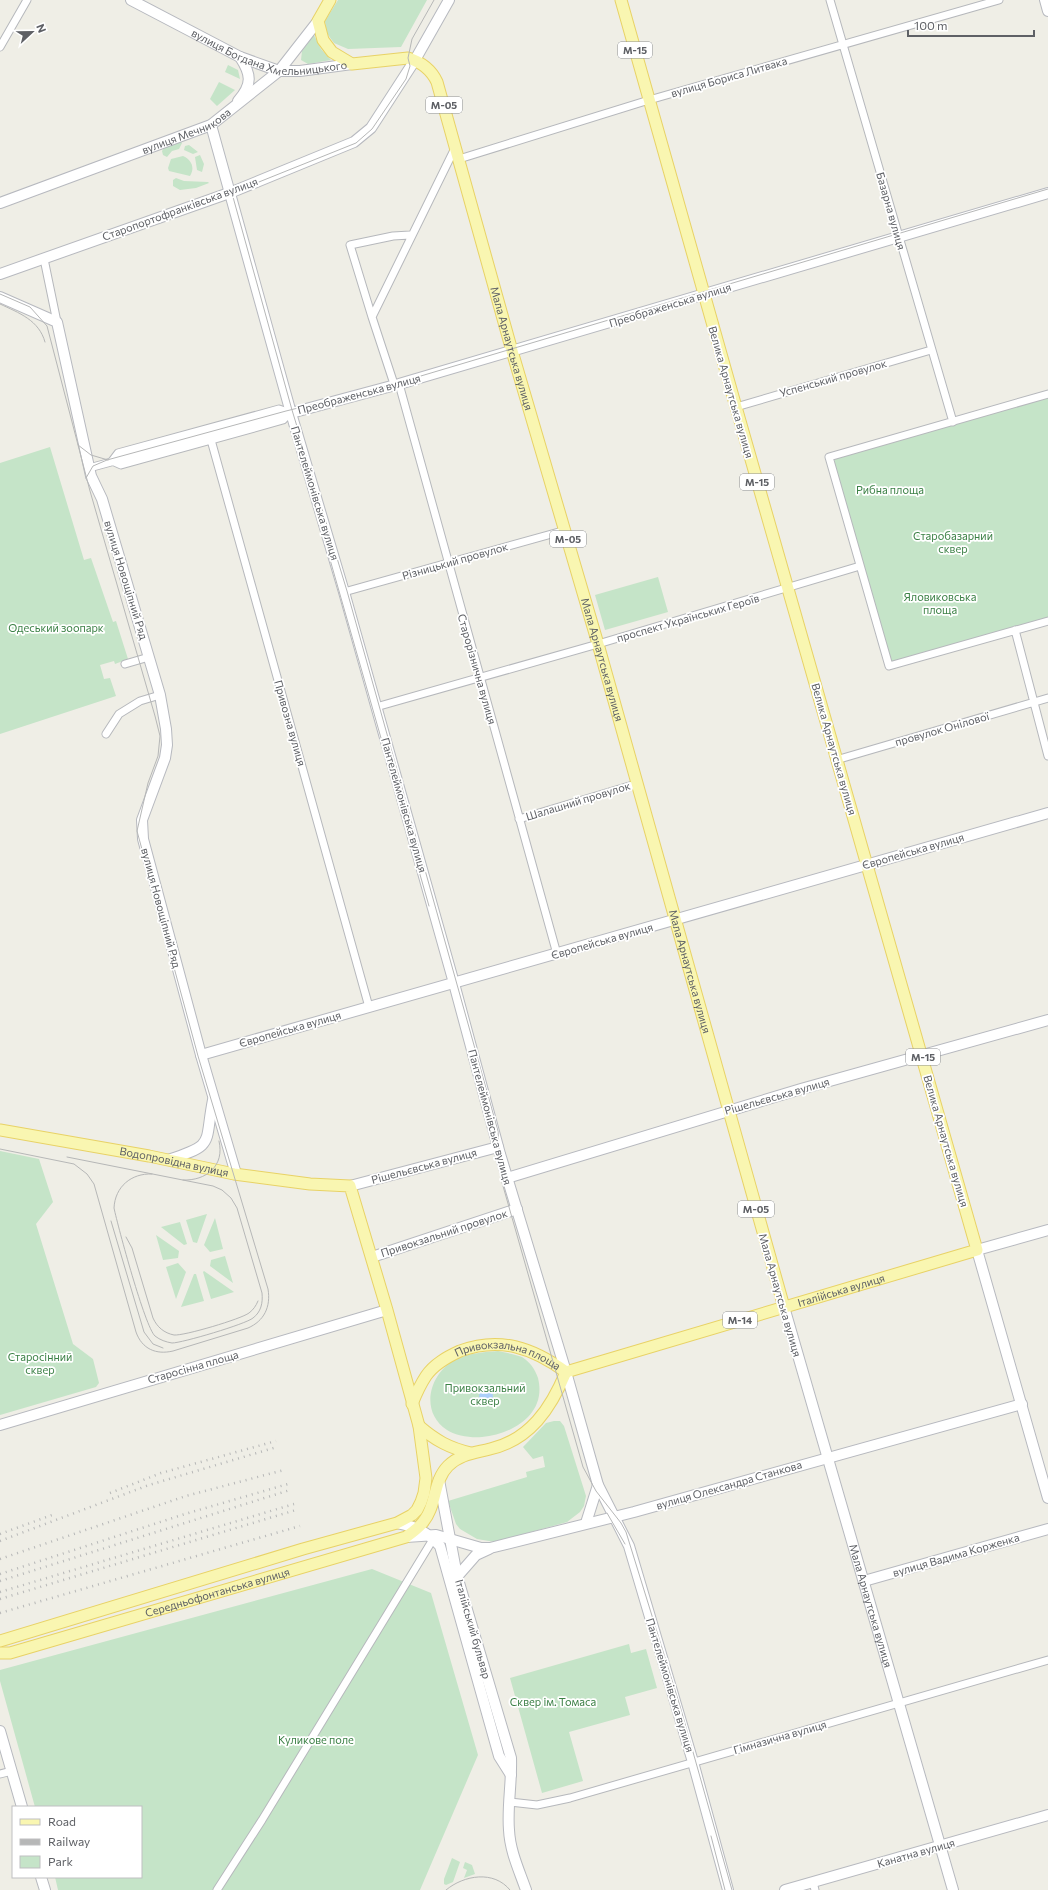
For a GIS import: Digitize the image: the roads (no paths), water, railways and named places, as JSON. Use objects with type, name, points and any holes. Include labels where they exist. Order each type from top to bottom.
[{"type":"main road","name":"вулиця Богдана Хмельницького","points":[[131,0],[240,57],[279,71],[300,71],[408,58],[415,60]]},
{"type":"main road","name":"вулиця Мечникова","points":[[0,203],[211,125],[279,71],[318,21],[330,0]]},
{"type":"main road","name":"Старопортофранківська вулиця","points":[[0,274],[230,192],[354,142],[371,128],[415,60],[449,0]]},
{"type":"main road","name":"Велика Арнаутська вулиця","points":[[621,0],[836,760],[1048,1498]]},
{"type":"main road","points":[[1045,0],[1048,11]]},
{"type":"main road","points":[[318,21],[323,40],[332,52],[352,64]]},
{"type":"main road","points":[[231,110],[242,97],[249,83],[250,76],[240,57]]},
{"type":"main road","name":"Мала Арнаутська вулиця","points":[[415,60],[430,70],[437,82],[456,146],[512,351],[566,530],[636,784],[784,1307],[953,1890]]},
{"type":"main road","name":"Пантелеймонівська вулиця","points":[[211,125],[291,412],[344,592],[516,1209],[566,1372],[598,1485],[629,1546],[694,1762],[728,1890]]},
{"type":"main road","name":"Преображенська вулиця","points":[[291,412],[399,384],[1048,192]]},
{"type":"main road","points":[[0,297],[57,322],[89,468]]},
{"type":"main road","name":"вулиця Новощіпний Ряд","points":[[89,468],[96,490],[102,499],[164,717],[167,745],[165,758],[142,820],[143,839],[201,1055],[236,1174]]},
{"type":"main road","name":"Європейська вулиця","points":[[201,1055],[1048,813]]},
{"type":"main road","name":"Рішельєвська вулиця","points":[[507,1178],[728,1110],[1048,1020]]},
{"type":"main road","name":"вулиця Новощіпний Ряд","points":[[168,1160],[196,1150],[205,1142],[209,1131],[214,1098]]},
{"type":"main road","name":"Водопровідна вулиця","points":[[0,1130],[168,1160],[236,1174],[310,1184],[350,1186]]},
{"type":"main road","name":"Рішельєвська вулиця","points":[[350,1186],[498,1146]]},
{"type":"main road","points":[[350,1186],[372,1257],[419,1426],[426,1478],[422,1502],[412,1515],[397,1523]]},
{"type":"main road","name":"Привокзальний провулок","points":[[372,1257],[516,1209]]},
{"type":"main road","name":"Італійська вулиця","points":[[566,1372],[1048,1230]]},
{"type":"main road","name":"Старосінна площа","points":[[0,1425],[387,1310]]},
{"type":"main road","name":"Привокзальна площа","points":[[406,1537],[418,1528],[430,1510],[440,1480],[448,1466],[455,1460],[471,1452],[491,1449],[508,1443],[523,1434],[549,1408],[558,1393],[566,1372],[545,1357],[521,1348],[490,1344],[473,1346],[454,1354],[433,1367],[418,1389],[412,1404]]},
{"type":"main road","name":"вулиця Олександра Станкова","points":[[433,1536],[451,1539],[481,1548],[490,1548],[586,1522],[613,1517],[1022,1404]]},
{"type":"main road","name":"Привокзальна площа","points":[[419,1426],[431,1437],[446,1446],[471,1452]]},
{"type":"main road","name":"Італійський бульвар","points":[[440,1480],[457,1576],[511,1758],[512,1776],[508,1829],[512,1852],[526,1890]]},
{"type":"main road","points":[[586,1522],[598,1485]]},
{"type":"main road","points":[[397,1523],[418,1528],[433,1536]]},
{"type":"main road","name":"Середньофонтанська вулиця","points":[[0,1641],[303,1549],[397,1523]]},
{"type":"main road","name":"вулиця Вадима Корженка","points":[[864,1581],[1048,1529]]},
{"type":"main road","name":"Середньофонтанська вулиця","points":[[0,1653],[10,1653],[406,1537],[433,1536]]},
{"type":"main road","name":"Італійський бульвар","points":[[433,1536],[440,1546],[499,1756],[512,1776]]},
{"type":"main road","points":[[450,1584],[476,1555],[490,1548]]},
{"type":"main road","points":[[0,1731],[22,1806]]},
{"type":"main road","name":"Канатна вулиця","points":[[785,1890],[814,1886],[940,1846],[1048,1815]]},
{"type":"main road","points":[[41,1878],[45,1890]]},
{"type":"street","points":[[0,46],[27,0]]},
{"type":"street","name":"Базарна вулиця","points":[[830,0],[844,44],[952,422]]},
{"type":"street","name":"вулиця Бориса Литвака","points":[[459,159],[649,100],[999,0]]},
{"type":"street","points":[[372,317],[410,236],[456,146]]},
{"type":"street","points":[[372,317],[350,245],[393,236],[410,236]]},
{"type":"street","points":[[44,259],[57,322]]},
{"type":"street","name":"Старорізнична вулиця","points":[[372,317],[394,384],[399,384],[557,954]]},
{"type":"street","name":"Успенський провулок","points":[[736,407],[931,350]]},
{"type":"street","points":[[1048,394],[829,457],[889,666],[1048,620]]},
{"type":"street","name":"Преображенська вулиця","points":[[112,461],[121,465],[283,420],[291,412]]},
{"type":"street","name":"Преображенська вулиця","points":[[89,468],[291,412]]},
{"type":"street","name":"Привозна вулиця","points":[[211,440],[369,1007]]},
{"type":"street","name":"Різницький провулок","points":[[344,592],[566,530]]},
{"type":"street","name":"проспект Українських Героїв","points":[[376,707],[598,644],[860,566]]},
{"type":"street","points":[[1015,630],[1048,756]]},
{"type":"street","points":[[125,664],[147,658]]},
{"type":"street","points":[[106,734],[119,714],[140,701],[158,695]]},
{"type":"street","name":"провулок Онілової","points":[[836,760],[1048,698]]},
{"type":"street","name":"Шалашний провулок","points":[[519,819],[636,784]]},
{"type":"street","points":[[217,1890],[262,1820],[433,1536]]},
{"type":"street","name":"Гімназична вулиця","points":[[510,1802],[537,1805],[570,1798],[898,1702],[1048,1660]]},
{"type":"street","points":[[0,1774],[12,1771]]},
{"type":"water","points":[[483,1389],[489,1389],[493,1393],[493,1399],[489,1403],[483,1403],[479,1399],[479,1393]]},
{"type":"tram line","points":[[434,0],[412,39],[408,58],[410,66],[406,79],[372,129],[356,143],[234,192],[233,197],[292,410],[347,591],[498,1131],[501,1179],[583,1467],[596,1491],[621,1523],[626,1532],[680,1706],[732,1890]]},
{"type":"tram line","points":[[86,478],[93,466],[107,460],[286,411],[394,384],[1048,189]]},
{"type":"tram line","points":[[0,294],[30,307],[47,326],[90,491],[155,716],[160,736],[158,756],[148,783],[137,831],[198,1056],[268,1289],[269,1296],[265,1313],[254,1325],[248,1328],[173,1351],[161,1352],[146,1347],[136,1332],[94,1184],[87,1174],[74,1164],[0,1149]]},
{"type":"tram line","points":[[0,304],[21,314],[33,323],[42,334],[45,342]]},
{"type":"tram line","points":[[78,445],[91,455],[108,460]]},
{"type":"tram line","points":[[303,465],[429,906]]},
{"type":"tram line","points":[[183,1180],[199,1178],[212,1170],[219,1158],[219,1141]]},
{"type":"tram line","points":[[67,1157],[213,1186],[222,1190],[231,1198],[237,1208],[262,1293],[261,1307],[253,1318],[227,1329],[178,1342],[168,1342],[155,1336],[145,1315],[139,1297],[114,1208],[117,1194],[126,1183],[137,1176],[152,1174]]},
{"type":"tram line","points":[[111,1221],[144,1332],[153,1344],[163,1348]]},
{"type":"tram line","points":[[126,1237],[132,1248],[153,1318],[159,1327],[167,1333],[180,1335],[212,1327],[244,1316],[254,1308],[258,1301]]},
{"type":"tram line","points":[[607,1513],[625,1544]]},
{"type":"tram line","points":[[711,1836],[725,1890]]},
{"type":"tram line","points":[[446,1890],[461,1881],[479,1877],[496,1879],[510,1890]]},
{"type":"railway","points":[[110,1493],[161,1473],[276,1441]]},
{"type":"railway","points":[[0,1541],[149,1485],[277,1447]]},
{"type":"railway","points":[[0,1559],[186,1496],[284,1470]]},
{"type":"railway","points":[[0,1574],[185,1514],[288,1484]]},
{"type":"railway","points":[[0,1581],[290,1490]]},
{"type":"railway","points":[[0,1592],[294,1504]]},
{"type":"railway","points":[[0,1599],[296,1510]]},
{"type":"railway","points":[[0,1534],[52,1515]]},
{"type":"railway","points":[[0,1613],[300,1526]]},
{"type":"park label","name":"Рибна площа","points":[[890,490]]},
{"type":"park label","name":"Старобазарний сквер","points":[[953,542]]},
{"type":"park label","name":"Яловиковська площа","points":[[940,603]]},
{"type":"park label","name":"Одеський зоопарк","points":[[56,628]]},
{"type":"park label","name":"Старосінний сквер","points":[[40,1363]]},
{"type":"park label","name":"Привокзальний сквер","points":[[485,1394]]},
{"type":"park label","name":"Сквер ім. Томаса","points":[[553,1702]]},
{"type":"park label","name":"Куликове поле","points":[[316,1740]]}]
